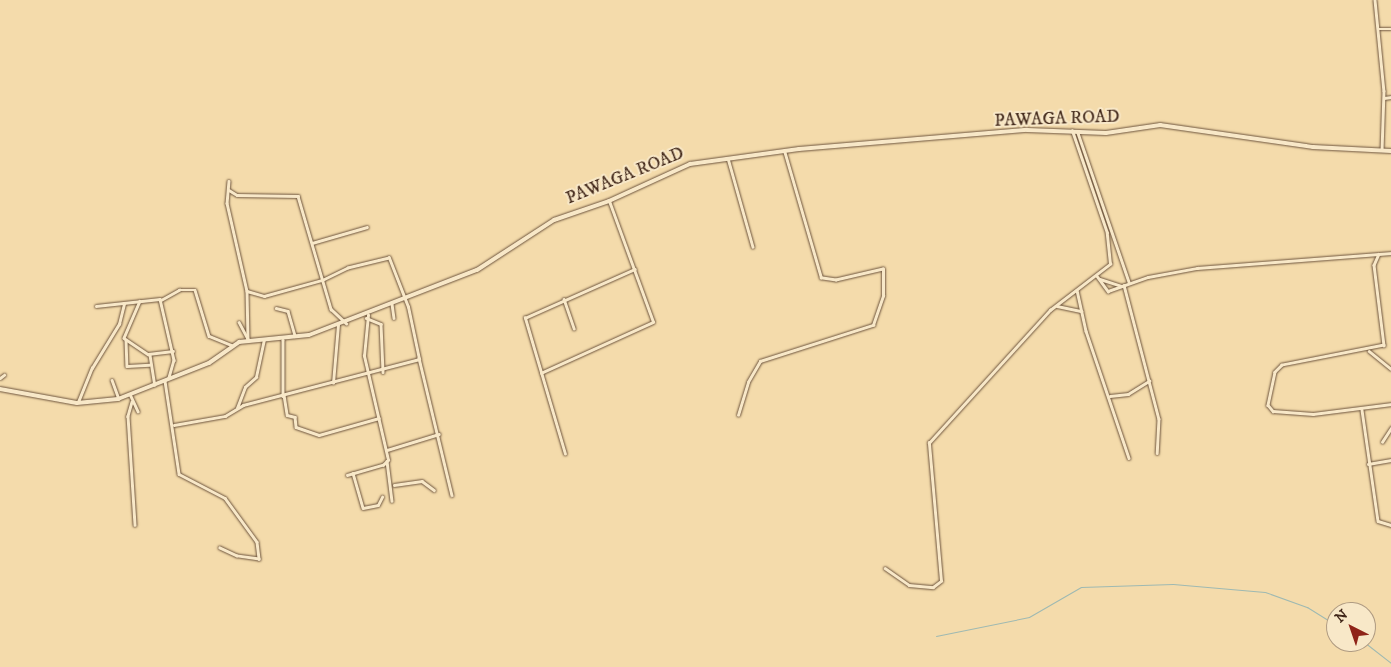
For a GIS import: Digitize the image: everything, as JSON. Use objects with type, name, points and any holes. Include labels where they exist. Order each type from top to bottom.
[{"type":"main road","name":"PAWAGA ROAD","points":[[0,389],[77,404],[118,399],[209,364],[231,345],[248,339],[282,340],[296,338],[367,316],[495,262],[562,216],[609,201],[683,166],[728,158],[784,151],[1028,130],[1106,133],[1166,125],[1313,146],[1391,150]]},
{"type":"street","points":[[1375,0],[1384,98],[1382,150]]},
{"type":"street","points":[[1378,29],[1391,29]]},
{"type":"street","points":[[1384,98],[1391,96]]},
{"type":"street","points":[[885,568],[909,585],[933,587],[941,581],[929,443],[1055,306],[1098,277],[1110,264],[1112,251],[1072,131]]},
{"type":"street","points":[[1077,132],[1093,166],[1123,275],[1129,283]]},
{"type":"street","points":[[738,415],[748,382],[762,359],[869,328],[878,319],[883,296],[883,269],[836,280],[821,278],[784,151]]},
{"type":"street","points":[[728,158],[753,247]]},
{"type":"street","points":[[228,182],[227,203],[247,291],[248,339]]},
{"type":"street","points":[[229,190],[237,195],[298,196],[333,312],[346,323]]},
{"type":"street","points":[[541,373],[652,324],[635,269],[609,201]]},
{"type":"street","points":[[312,243],[367,227]]},
{"type":"street","points":[[1098,277],[1108,291],[1129,283],[1197,268],[1391,253]]},
{"type":"street","points":[[1379,254],[1374,265],[1386,340],[1382,347],[1369,351],[1282,365],[1275,372],[1268,405],[1273,411],[1303,414],[1362,409],[1391,404]]},
{"type":"street","points":[[247,291],[264,296],[323,280],[386,257],[396,272],[404,299],[439,434],[452,494]]},
{"type":"street","points":[[565,454],[525,318],[635,269]]},
{"type":"street","points":[[1098,277],[1123,286]]},
{"type":"street","points":[[1123,286],[1159,419],[1157,453]]},
{"type":"street","points":[[96,306],[162,300],[179,290],[195,290],[209,336],[231,345]]},
{"type":"street","points":[[1078,290],[1081,311],[1129,458]]},
{"type":"street","points":[[564,299],[574,328]]},
{"type":"street","points":[[162,300],[173,351],[167,381],[179,474],[225,498],[257,542],[259,561],[220,548]]},
{"type":"street","points":[[140,301],[137,314],[129,320],[126,340],[126,366],[149,365]]},
{"type":"street","points":[[77,404],[92,368],[119,324],[124,304]]},
{"type":"street","points":[[392,304],[394,318]]},
{"type":"street","points":[[1055,306],[1081,311]]},
{"type":"street","points":[[276,308],[288,311],[296,338]]},
{"type":"street","points":[[367,316],[380,324],[382,372]]},
{"type":"street","points":[[367,316],[368,375],[394,485],[392,501]]},
{"type":"street","points":[[239,322],[248,339]]},
{"type":"street","points":[[333,383],[338,326]]},
{"type":"street","points":[[126,340],[150,355],[173,351]]},
{"type":"street","points":[[237,408],[245,387],[256,377],[264,340]]},
{"type":"street","points":[[282,340],[283,395],[287,415],[295,417],[296,426],[319,435],[379,418]]},
{"type":"street","points":[[1369,351],[1372,356],[1382,357],[1391,369]]},
{"type":"street","points":[[150,355],[149,365],[155,385]]},
{"type":"street","points":[[174,425],[225,416],[237,408],[283,395],[382,372],[419,358]]},
{"type":"street","points":[[0,378],[4,374]]},
{"type":"street","points":[[112,380],[118,399]]},
{"type":"street","points":[[1110,396],[1128,394],[1149,381]]},
{"type":"street","points":[[130,394],[132,402],[138,411]]},
{"type":"street","points":[[132,402],[128,416],[135,525]]},
{"type":"street","points":[[1362,409],[1368,464],[1378,521],[1391,525]]},
{"type":"street","points":[[1382,442],[1391,428]]},
{"type":"street","points":[[387,450],[439,434]]},
{"type":"street","points":[[1368,464],[1391,460]]},
{"type":"street","points":[[347,475],[387,461]]},
{"type":"street","points":[[353,473],[363,508],[378,505],[382,497]]},
{"type":"street","points":[[394,485],[422,481],[434,490]]},
{"type":"waterway","points":[[936,636],[1029,617],[1081,587],[1173,584],[1265,592],[1307,607],[1326,619]]},
{"type":"waterway","points":[[1376,651],[1391,663]]}]
